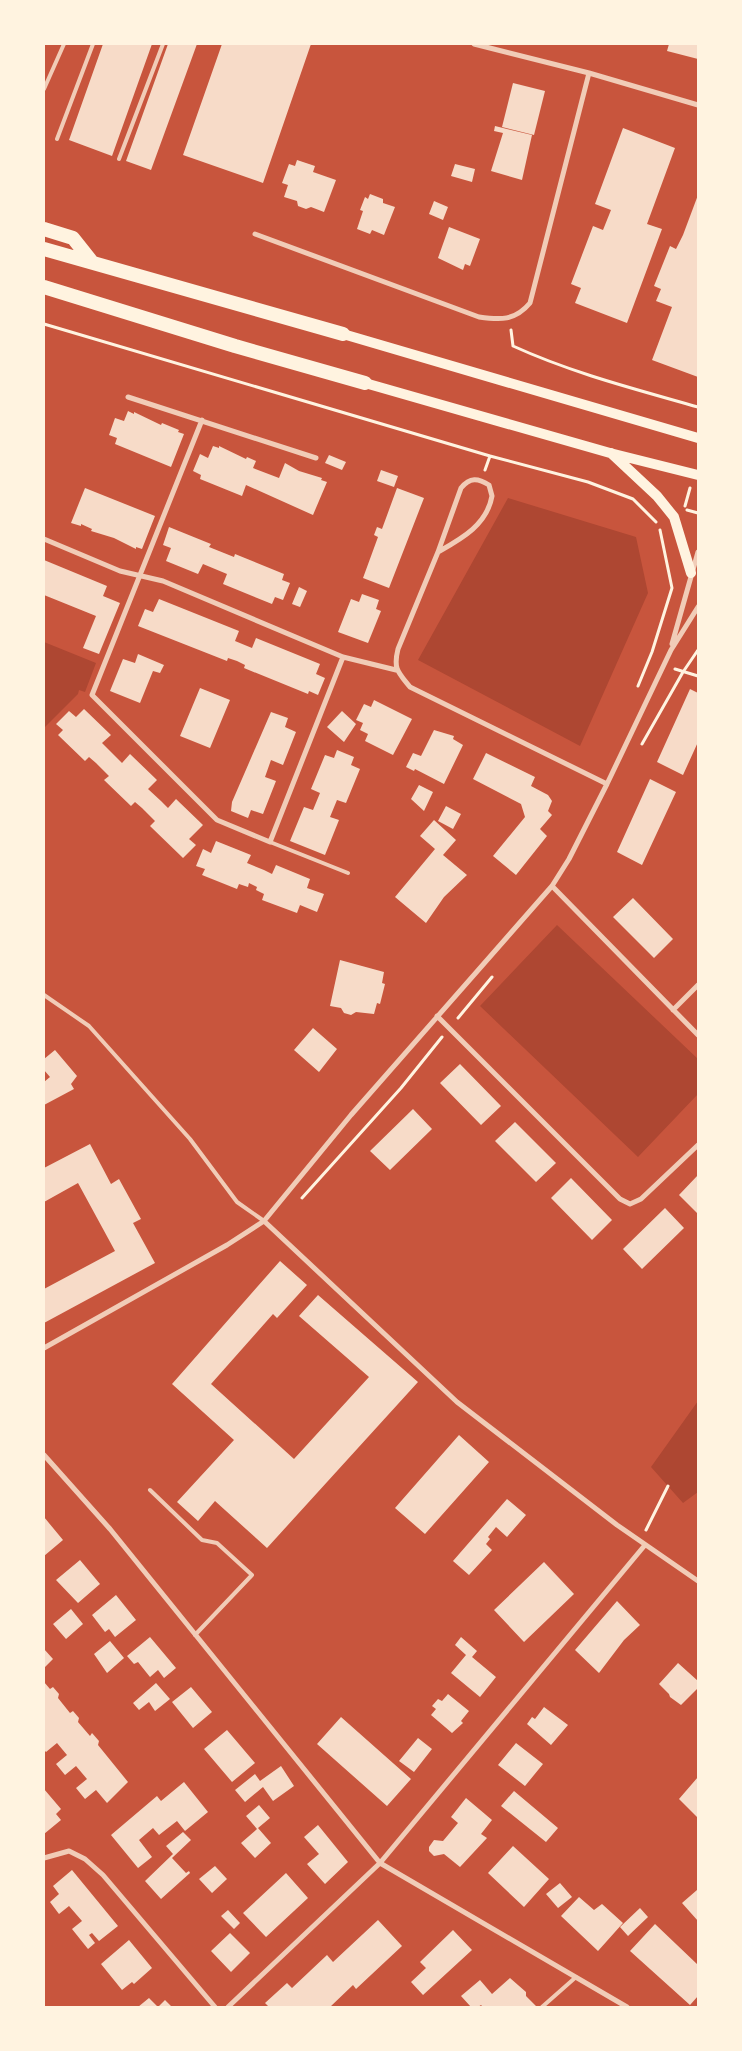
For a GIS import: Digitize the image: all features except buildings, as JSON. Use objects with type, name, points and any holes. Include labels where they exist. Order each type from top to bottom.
[{"type":"highway","points":[[44,229],[73,238],[92,262]]},
{"type":"highway","points":[[44,249],[343,334]]},
{"type":"highway","points":[[44,287],[235,346],[365,383]]},
{"type":"main road","points":[[343,334],[698,438]]},
{"type":"main road","points":[[365,383],[610,453],[698,476]]},
{"type":"main road","points":[[610,453],[658,496],[674,517],[691,573]]},
{"type":"street","points":[[474,44],[589,73],[698,105]]},
{"type":"street","points":[[255,234],[479,317],[510,319],[522,312],[530,303],[589,73]]},
{"type":"street","points":[[128,397],[316,458]]},
{"type":"street","points":[[202,420],[92,695],[217,820],[270,842],[343,657]]},
{"type":"street","points":[[438,552],[463,538],[482,520],[492,496],[489,485],[481,480],[467,481],[461,488],[438,552],[398,649],[395,660],[396,670],[410,687],[607,784]]},
{"type":"street","points":[[44,539],[120,571],[163,581],[343,657],[396,670]]},
{"type":"street","points":[[671,650],[698,552]]},
{"type":"street","points":[[44,1348],[227,1245],[264,1221],[437,1016],[552,886],[570,859],[671,650],[698,607]]},
{"type":"street","points":[[552,886],[698,1035]]},
{"type":"street","points":[[672,1010],[698,985]]},
{"type":"street","points":[[437,1016],[620,1199],[630,1204],[641,1199],[698,1145]]},
{"type":"street","points":[[264,1221],[457,1402],[638,1540],[698,1581]]},
{"type":"street","points":[[44,1455],[110,1529],[380,1863],[627,2007]]},
{"type":"street","points":[[228,2007],[380,1863],[645,1545]]},
{"type":"street","points":[[44,1858],[69,1851],[85,1859],[103,1874],[215,2007]]},
{"type":"lane","points":[[44,89],[64,44]]},
{"type":"lane","points":[[57,139],[94,44]]},
{"type":"lane","points":[[119,159],[163,44]]},
{"type":"lane","points":[[270,842],[348,873]]},
{"type":"lane","points":[[44,995],[89,1026],[190,1139],[237,1202],[264,1221]]},
{"type":"lane","points":[[150,1490],[202,1540],[217,1543],[252,1576],[196,1635]]},
{"type":"lane","points":[[542,2007],[576,1977]]},
{"type":"path","points":[[510,319],[513,346],[602,380],[698,407]]},
{"type":"path","points":[[44,324],[490,456],[588,482],[632,499],[659,524],[672,588],[652,652],[636,689]]},
{"type":"path","points":[[481,480],[490,456]]},
{"type":"path","points":[[684,509],[698,513]]},
{"type":"path","points":[[664,665],[698,676]]},
{"type":"path","points":[[638,1540],[648,1526],[668,1486]]},
{"type":"shaded area","points":[[508,498],[636,537],[648,593],[580,746],[418,660]]},
{"type":"shaded area","points":[[44,642],[96,663],[85,692],[79,690],[78,694],[44,728]]},
{"type":"shaded area","points":[[557,925],[698,1059],[698,1094],[638,1157],[480,1006]]},
{"type":"shaded area","points":[[698,1401],[698,1492],[683,1503],[651,1467]]}]
